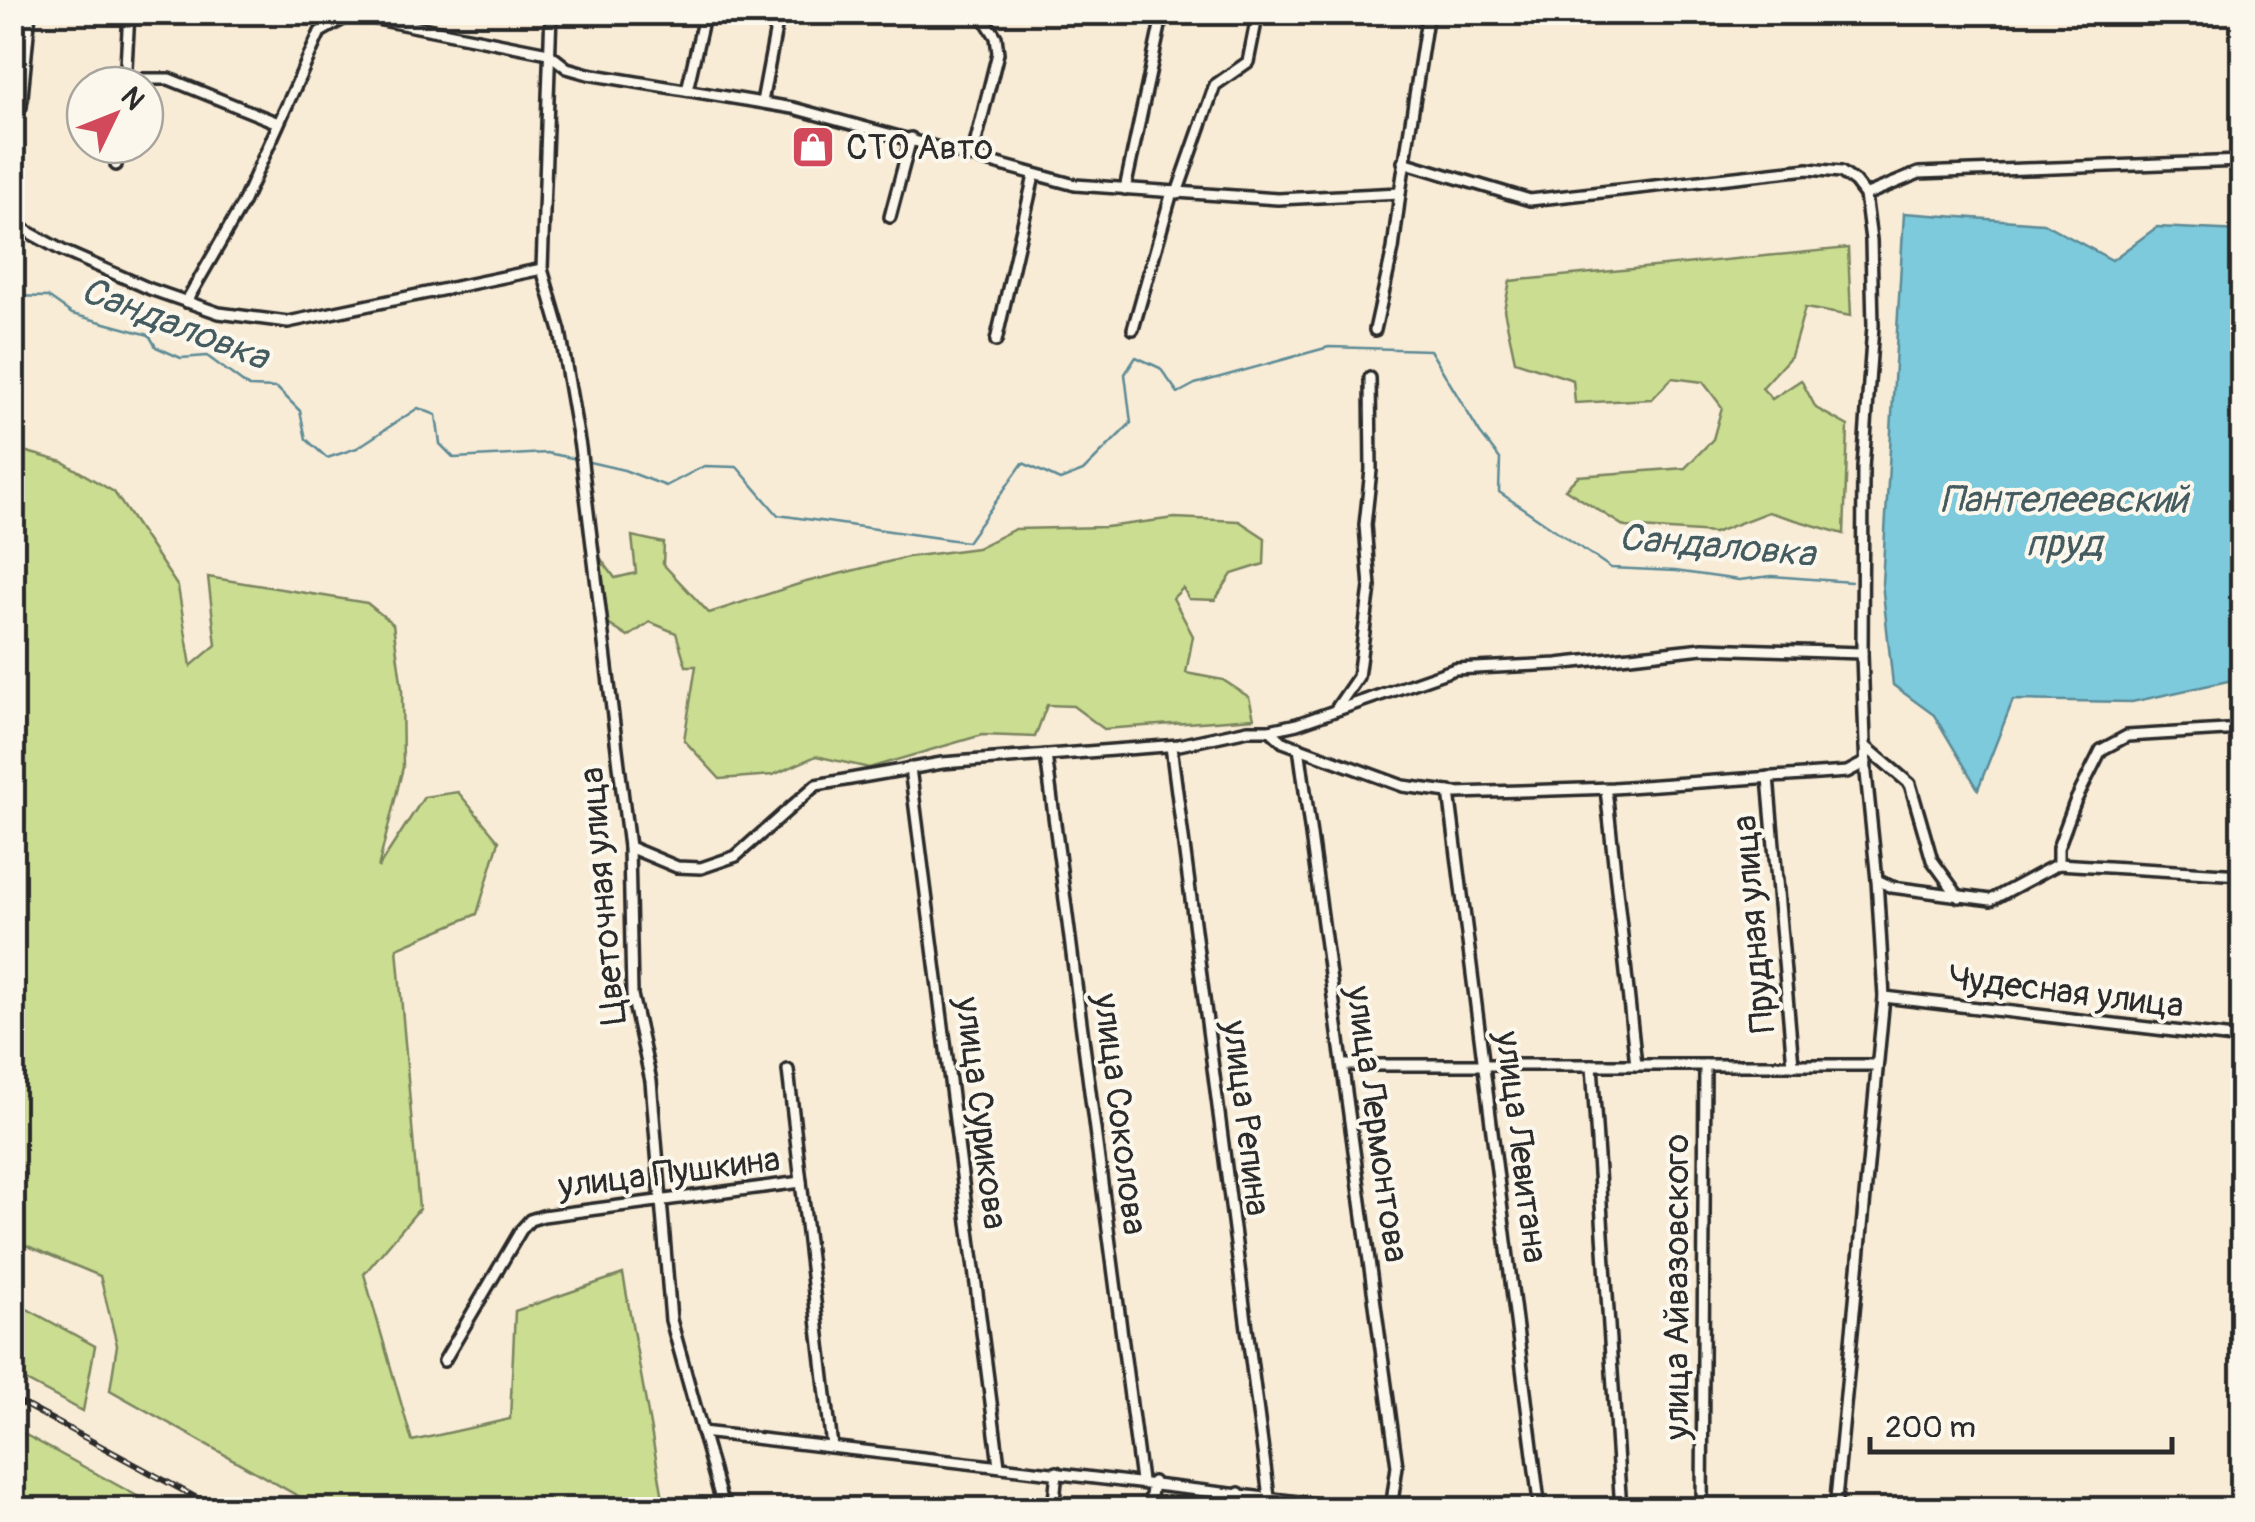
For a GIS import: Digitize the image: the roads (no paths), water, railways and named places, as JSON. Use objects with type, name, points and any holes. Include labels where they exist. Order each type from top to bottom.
[{"type":"street","points":[[22,108],[30,12]]},
{"type":"street","points":[[126,65],[128,12]]},
{"type":"street","points":[[12,222],[64,251],[186,302],[219,313],[288,322],[542,269],[551,12]]},
{"type":"street","points":[[687,90],[705,12]]},
{"type":"street","points":[[762,102],[779,12]]},
{"type":"street","points":[[972,157],[998,54],[996,37],[980,12]]},
{"type":"street","points":[[1125,190],[1163,12]]},
{"type":"street","points":[[1133,329],[1196,130],[1215,85],[1248,62],[1258,12]]},
{"type":"street","points":[[1375,330],[1393,249],[1428,12]]},
{"type":"street","points":[[186,302],[242,205],[320,32],[352,13],[548,53],[567,68],[588,74],[762,102],[910,138],[1075,185],[1278,199],[1400,193]]},
{"type":"street","points":[[165,79],[278,123]]},
{"type":"street","points":[[890,217],[910,138]]},
{"type":"street","points":[[1865,195],[1919,173],[2242,161]]},
{"type":"street","points":[[1403,162],[1530,200],[1808,169],[1841,172],[1865,195],[1872,240],[1873,326],[1863,468],[1862,653],[1884,997],[1835,1510]]},
{"type":"street","points":[[996,341],[1034,176]]},
{"type":"street","name":"Цветочная улица","points":[[542,269],[560,332],[580,447],[629,847],[632,995],[650,1081],[671,1320],[724,1510]]},
{"type":"street","points":[[1334,712],[1358,678],[1370,587],[1365,525],[1371,470],[1370,378]]},
{"type":"street","points":[[629,847],[676,867],[702,868],[736,856],[816,785],[910,768],[1171,746],[1248,730],[1270,730],[1456,669],[1557,664],[1703,648],[1862,653]]},
{"type":"street","points":[[2058,864],[2058,848],[2075,802],[2101,750],[2127,736],[2242,729]]},
{"type":"street","points":[[1270,730],[1283,742],[1403,786],[1450,792],[1606,789],[1847,772],[1866,762]]},
{"type":"street","name":"улица Репина","points":[[1171,746],[1269,1497]]},
{"type":"street","points":[[1865,746],[1910,784],[1932,860],[1959,896]]},
{"type":"street","name":"улица Лермонтова","points":[[1299,747],[1396,1466],[1391,1510]]},
{"type":"street","name":"улица Соколова","points":[[1046,755],[1148,1510]]},
{"type":"street","name":"улица Сурикова","points":[[910,768],[1000,1465]]},
{"type":"street","name":"Прудная улица","points":[[1768,777],[1793,1065]]},
{"type":"street","points":[[1606,789],[1636,1065]]},
{"type":"street","name":"улица Левитана","points":[[1450,792],[1540,1510]]},
{"type":"street","points":[[1877,880],[1892,887],[1991,900],[2058,864],[2242,875]]},
{"type":"street","name":"Чудесная улица","points":[[1884,997],[2242,1039]]},
{"type":"street","points":[[1343,1065],[1877,1065]]},
{"type":"street","points":[[1592,1065],[1620,1510]]},
{"type":"street","name":"улица Айвазовского","points":[[1702,1510],[1705,1065]]},
{"type":"street","points":[[788,1070],[832,1446]]},
{"type":"street","name":"улица Пушкина","points":[[444,1360],[530,1220],[801,1182]]},
{"type":"street","points":[[702,1432],[1368,1510]]},
{"type":"street","points":[[1052,1510],[1057,1472]]},
{"type":"street","points":[[1238,1510],[1240,1493]]},
{"type":"water","name":"Пантелеевский пруд","points":[[1904,213],[2043,223],[2112,260],[2157,227],[2242,231],[2242,678],[2132,702],[2013,700],[1978,789],[1934,715],[1893,685],[1882,583]]},
{"type":"waterway","name":"Сандаловка","points":[[12,296],[48,297],[72,314],[149,335],[156,347],[181,358],[207,356],[249,387],[277,388],[300,411],[306,439],[327,458],[357,448],[418,408],[436,415],[440,444],[454,458],[547,453],[577,459]]},
{"type":"waterway","name":"Сандаловка","points":[[585,461],[666,486],[704,466],[737,467],[778,515],[967,542],[1023,463],[1060,480],[1083,471],[1131,423],[1125,374],[1136,357],[1160,368],[1178,393],[1195,384],[1329,347],[1430,350],[1500,459],[1499,492],[1611,568],[1739,580],[1772,576],[1851,582]]},
{"type":"railway","points":[[12,1398],[219,1510]]},
{"type":"place","name":"СТО Авто","points":[[813,147]]}]
